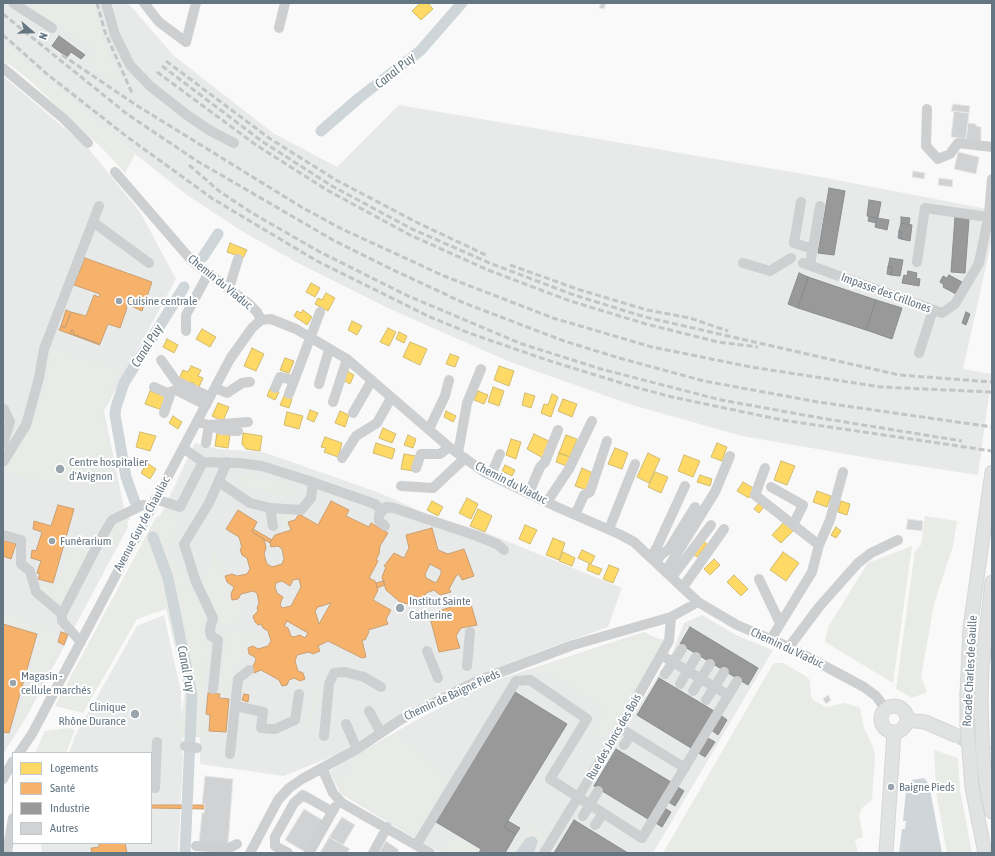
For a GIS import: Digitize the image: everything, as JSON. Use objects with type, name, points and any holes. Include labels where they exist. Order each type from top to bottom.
[{"type":"main road","name":"Rocade Charles de Gaulle","points":[[985,853],[972,788],[967,725],[967,694],[970,628],[992,472]]},
{"type":"main road","name":"Rocade Charles de Gaulle","points":[[992,582],[982,667],[981,702],[983,760],[988,796],[992,812]]},
{"type":"main road","points":[[897,706],[903,708],[907,716],[907,720],[905,726],[894,732],[887,730],[881,720],[885,708],[897,706]]},
{"type":"main road","points":[[907,720],[925,722],[955,735]]},
{"type":"main road","points":[[886,853],[894,732]]},
{"type":"main road","points":[[978,818],[981,853]]},
{"type":"street","points":[[13,3],[52,28]]},
{"type":"street","points":[[106,3],[115,36],[130,65],[150,86],[187,115],[209,130],[234,143]]},
{"type":"street","points":[[144,3],[159,22],[186,42],[196,3]]},
{"type":"street","points":[[279,28],[285,3]]},
{"type":"street","points":[[3,68],[63,118],[88,143]]},
{"type":"street","points":[[927,109],[926,146],[938,159],[950,154],[958,143],[992,147]]},
{"type":"street","name":"Chemin du Viaduc","points":[[115,172],[192,261],[248,303],[257,312],[261,320],[271,319],[281,322],[347,360],[457,452],[491,475],[634,542],[654,559],[698,602],[737,625],[789,647],[864,687],[876,696],[885,708]]},
{"type":"street","name":"Impasse des Crillones","points":[[813,249],[807,264],[937,311],[955,304],[978,263],[988,217],[992,179]]},
{"type":"street","points":[[801,202],[794,243],[813,249],[820,206]]},
{"type":"street","points":[[3,462],[26,426],[39,378],[44,349],[99,206]]},
{"type":"street","points":[[917,262],[925,208],[988,217]]},
{"type":"street","points":[[93,222],[149,263]]},
{"type":"street","points":[[743,263],[770,271],[791,258]]},
{"type":"street","points":[[227,288],[230,285],[238,260]]},
{"type":"street","points":[[186,331],[186,315],[205,272]]},
{"type":"street","points":[[919,353],[937,311]]},
{"type":"street","points":[[289,394],[320,312]]},
{"type":"street","name":"Avenue Guy de Chauliac","points":[[20,752],[32,734],[210,396],[243,340],[261,320]]},
{"type":"street","points":[[319,384],[329,350]]},
{"type":"street","points":[[160,360],[176,381],[210,396]]},
{"type":"street","points":[[333,402],[347,360]]},
{"type":"street","points":[[401,486],[433,488],[457,452],[467,403],[481,369]]},
{"type":"street","points":[[275,388],[280,377],[294,380]]},
{"type":"street","points":[[353,413],[372,380]]},
{"type":"street","points":[[429,429],[445,396],[449,380]]},
{"type":"street","points":[[154,387],[167,393],[176,390],[210,396],[227,393],[242,383],[250,382]]},
{"type":"street","points":[[164,413],[172,392]]},
{"type":"street","points":[[342,458],[350,442],[356,436],[377,424],[391,398]]},
{"type":"street","points":[[3,444],[10,422],[4,409]]},
{"type":"street","points":[[547,502],[569,469],[592,421]]},
{"type":"street","points":[[197,422],[210,425],[221,430],[238,431]]},
{"type":"street","points":[[210,425],[248,422]]},
{"type":"street","points":[[206,443],[210,425]]},
{"type":"street","points":[[529,493],[540,467],[545,462],[558,430]]},
{"type":"street","points":[[575,515],[584,494],[590,492],[607,441]]},
{"type":"street","points":[[183,448],[203,462],[227,462],[262,466],[375,504],[382,510]]},
{"type":"street","points":[[416,468],[421,454],[457,452]]},
{"type":"street","points":[[491,475],[500,454]]},
{"type":"street","points":[[669,574],[715,492],[730,456]]},
{"type":"street","points":[[81,642],[62,621],[62,614],[112,520],[143,505],[180,507],[203,462]]},
{"type":"street","points":[[213,689],[218,640],[211,636],[210,629],[213,618],[196,582],[184,544],[219,482],[227,462]]},
{"type":"street","points":[[608,529],[635,464]]},
{"type":"street","points":[[765,468],[755,495],[819,545]]},
{"type":"street","points":[[771,639],[812,572],[819,545],[830,520],[844,472]]},
{"type":"street","points":[[219,482],[250,503],[270,508],[301,510],[311,498],[313,483]]},
{"type":"street","points":[[654,559],[657,547],[684,486]]},
{"type":"street","points":[[771,487],[802,505],[793,525]]},
{"type":"street","points":[[385,526],[379,521],[379,515],[386,507],[394,508],[477,536],[497,544],[504,550]]},
{"type":"street","points":[[654,559],[669,549],[695,507]]},
{"type":"street","points":[[270,508],[273,526]]},
{"type":"street","points":[[669,574],[711,526]]},
{"type":"street","points":[[683,587],[724,529]]},
{"type":"street","points":[[3,535],[21,540],[21,564],[30,571],[36,592],[62,614]]},
{"type":"street","points":[[789,647],[819,607],[858,563],[871,553],[898,540]]},
{"type":"street","points":[[759,578],[780,623]]},
{"type":"street","name":"Chemin de Baigne Pieds","points":[[250,853],[278,800],[289,788],[357,749],[400,720],[477,681],[573,645],[671,617],[698,602]]},
{"type":"street","name":"Rue des Joncs des Bois","points":[[544,853],[579,798],[669,641],[671,617]]},
{"type":"street","points":[[467,666],[470,632]]},
{"type":"street","points":[[665,674],[682,649]]},
{"type":"street","points":[[427,651],[438,678]]},
{"type":"street","points":[[661,655],[728,695]]},
{"type":"street","points":[[680,684],[696,657]]},
{"type":"street","points":[[693,691],[710,664]]},
{"type":"street","points":[[230,754],[238,678],[249,670]]},
{"type":"street","points":[[324,736],[325,710],[329,684],[334,673],[345,672],[364,677],[381,687]]},
{"type":"street","points":[[706,700],[724,672]]},
{"type":"street","points":[[417,844],[516,681],[530,680],[588,719],[550,780],[642,838],[737,681]]},
{"type":"street","points":[[236,706],[263,712],[261,728],[275,729],[295,720],[299,694]]},
{"type":"street","points":[[369,711],[381,733]]},
{"type":"street","points":[[346,724],[357,749]]},
{"type":"street","points":[[620,728],[685,768]]},
{"type":"street","name":"Avenue Guy de Chauliac","points":[[27,752],[32,734]]},
{"type":"street","points":[[624,745],[631,734]]},
{"type":"street","points":[[155,788],[157,742]]},
{"type":"street","points":[[185,746],[197,748]]},
{"type":"street","points":[[3,779],[12,763]]},
{"type":"street","points":[[322,768],[333,793],[340,800],[430,853]]},
{"type":"street","points":[[583,816],[598,791]]},
{"type":"street","points":[[288,853],[275,846],[275,837],[294,803],[303,795],[331,811]]},
{"type":"street","points":[[309,853],[331,811],[340,800]]},
{"type":"street","points":[[595,825],[603,814]]},
{"type":"street","points":[[8,853],[12,825]]},
{"type":"street","points":[[373,853],[388,827]]},
{"type":"street","points":[[196,846],[229,848],[236,844]]},
{"type":"shaded area","points":[[3,3],[128,3],[174,56],[273,133],[337,167],[399,105],[821,177],[992,210],[992,239],[963,369],[992,374],[978,475],[742,436],[632,405],[510,362],[390,309],[298,263],[240,230],[187,195],[135,154],[3,44]]},
{"type":"shaded area","points":[[21,3],[94,3],[106,48],[120,82],[117,83],[87,63],[97,49]]},
{"type":"shaded area","points":[[3,44],[135,154],[125,173],[101,147],[27,78],[9,64],[3,62]]},
{"type":"shaded area","name":"Centre hospitalier d'Avignon","points":[[3,76],[88,148],[140,212],[176,279],[104,411],[128,527],[27,716],[3,754]]},
{"type":"shaded area","points":[[52,350],[119,370],[101,411],[116,481],[54,482],[3,473],[31,428],[48,377]]},
{"type":"shaded area","name":"Institut Sainte Catherine","points":[[195,443],[218,449],[263,452],[377,492],[427,514],[484,532],[622,588],[608,627],[485,673],[407,710],[338,754],[284,776],[200,764],[199,665],[154,529]]},
{"type":"shaded area","points":[[233,476],[261,477],[300,489],[299,496],[256,490],[233,478]]},
{"type":"shaded area","points":[[168,513],[180,515],[168,555],[176,567],[187,575],[183,585],[198,596],[206,620],[202,632],[208,656],[204,679],[205,737],[179,738],[185,690],[166,609],[137,619],[83,713],[55,706],[156,517]]},
{"type":"shaded area","points":[[292,514],[294,519],[288,522],[290,529],[284,531],[280,515]]},
{"type":"shaded area","points":[[925,516],[957,521],[953,546],[934,604],[921,677],[927,692],[912,698],[896,689],[915,551],[921,545]]},
{"type":"shaded area","points":[[130,518],[113,551],[103,541],[115,524]]},
{"type":"shaded area","points":[[72,540],[87,544],[90,548],[63,607],[53,605],[38,585],[52,587],[56,585],[62,572]]},
{"type":"shaded area","points":[[912,546],[893,683],[825,642],[828,627],[868,563]]},
{"type":"shaded area","points":[[217,548],[231,601],[239,601],[243,596],[238,619],[224,625],[217,621],[201,588],[202,579],[211,568],[213,549]]},
{"type":"shaded area","points":[[3,614],[58,632],[56,644],[60,645],[15,732],[13,732],[39,633],[3,623]]},
{"type":"shaded area","name":"Clinique Rhône Durance","points":[[164,615],[181,692],[183,758],[178,853],[42,853],[41,844],[152,844],[152,752],[69,752],[75,736],[137,626]]},
{"type":"shaded area","points":[[702,615],[738,636],[773,650],[653,853],[548,853],[673,651],[684,623]]},
{"type":"shaded area","points":[[239,630],[242,632],[247,646],[245,658],[234,665],[228,696],[220,696],[228,634]]},
{"type":"shaded area","points":[[644,632],[665,642],[539,853],[440,853],[341,794],[329,771],[418,719],[493,681]]},
{"type":"shaded area","points":[[261,633],[266,636],[265,641],[250,645],[247,642],[245,636],[250,634],[257,636]]},
{"type":"shaded area","points":[[644,634],[647,640],[665,639],[605,739],[594,731],[606,706],[544,671],[540,676],[530,670]]},
{"type":"shaded area","points":[[783,663],[810,680],[811,696],[813,700],[826,707],[845,703],[860,708],[864,728],[873,747],[875,756],[872,800],[862,808],[859,815],[863,837],[855,840],[858,853],[663,853],[773,664]]},
{"type":"shaded area","points":[[312,688],[319,689],[313,732],[309,728],[297,736],[306,729]]},
{"type":"shaded area","points":[[68,728],[75,730],[66,752],[35,752],[45,731]]},
{"type":"shaded area","points":[[400,730],[402,745],[408,745],[447,782],[422,823],[420,834],[415,835],[342,792],[337,780],[352,773],[347,763]]},
{"type":"shaded area","points":[[934,750],[958,758],[960,790],[972,853],[947,853],[936,791]]},
{"type":"shaded area","points":[[924,778],[929,784],[942,853],[899,853],[902,829],[905,829],[906,821],[903,821],[906,791],[912,780]]},
{"type":"shaded area","points":[[531,827],[545,836],[536,853],[509,853]]},
{"type":"shaded area","points":[[453,835],[478,849],[477,853],[448,853],[443,850]]},
{"type":"shaded area","points":[[534,836],[538,841],[534,853],[515,853],[526,838]]},
{"type":"building: Logements","points":[[420,3],[428,3],[433,9],[421,20],[412,11]]},
{"type":"building: Logements","points":[[230,243],[247,250],[243,258],[227,252]]},
{"type":"building: Logements","points":[[311,283],[320,288],[315,297],[306,292]]},
{"type":"building: Logements","points":[[326,293],[335,298],[328,311],[315,304],[318,298],[322,300]]},
{"type":"building: Logements","points":[[303,310],[312,317],[307,325],[294,316],[297,311],[301,313]]},
{"type":"building: Logements","points":[[352,321],[362,326],[357,335],[348,330]]},
{"type":"building: Logements","points":[[388,328],[396,332],[389,346],[380,342]]},
{"type":"building: Logements","points":[[202,329],[216,337],[210,347],[196,339]]},
{"type":"building: Logements","points":[[399,332],[407,336],[404,343],[396,339]]},
{"type":"building: Logements","points":[[167,339],[178,345],[174,353],[163,347]]},
{"type":"building: Logements","points":[[410,342],[427,349],[420,365],[403,357]]},
{"type":"building: Logements","points":[[252,348],[264,354],[256,371],[244,366]]},
{"type":"building: Logements","points":[[450,354],[459,357],[455,367],[446,364]]},
{"type":"building: Logements","points":[[285,358],[294,361],[289,373],[280,370]]},
{"type":"building: Logements","points":[[191,366],[201,370],[198,376],[203,378],[199,387],[193,385],[194,383],[191,382],[190,385],[179,379],[183,370],[188,372]]},
{"type":"building: Logements","points":[[499,366],[514,371],[509,386],[494,380]]},
{"type":"building: Logements","points":[[347,371],[354,375],[350,384],[343,380]]},
{"type":"building: Logements","points":[[493,387],[504,391],[499,406],[488,402]]},
{"type":"building: Logements","points":[[270,389],[279,392],[275,400],[267,396]]},
{"type":"building: Logements","points":[[150,391],[166,397],[162,410],[145,404]]},
{"type":"building: Logements","points":[[478,391],[488,395],[484,404],[474,400]]},
{"type":"building: Logements","points":[[525,393],[535,396],[531,408],[522,405]]},
{"type":"building: Logements","points":[[552,394],[558,397],[551,417],[541,413],[544,404],[548,405]]},
{"type":"building: Logements","points":[[284,396],[292,399],[289,408],[280,405]]},
{"type":"building: Logements","points":[[563,399],[577,404],[572,417],[558,411]]},
{"type":"building: Logements","points":[[218,403],[229,407],[223,421],[212,416]]},
{"type":"building: Logements","points":[[310,410],[318,413],[314,422],[307,419]]},
{"type":"building: Logements","points":[[340,411],[349,415],[345,427],[335,423]]},
{"type":"building: Logements","points":[[446,411],[456,416],[453,422],[444,417]]},
{"type":"building: Logements","points":[[287,412],[303,416],[299,429],[284,425]]},
{"type":"building: Logements","points":[[173,416],[182,422],[178,429],[169,423]]},
{"type":"building: Logements","points":[[383,428],[396,434],[392,443],[379,438]]},
{"type":"building: Logements","points":[[140,432],[156,436],[150,451],[136,447]]},
{"type":"building: Logements","points":[[217,433],[230,435],[228,448],[215,446]]},
{"type":"building: Logements","points":[[243,433],[262,436],[260,451],[246,449],[242,444]]},
{"type":"building: Logements","points":[[534,434],[551,442],[543,458],[527,449]]},
{"type":"building: Logements","points":[[408,435],[416,439],[413,448],[404,445]]},
{"type":"building: Logements","points":[[566,435],[577,439],[570,457],[559,453]]},
{"type":"building: Logements","points":[[325,437],[342,443],[338,457],[324,452],[326,448],[321,447]]},
{"type":"building: Logements","points":[[511,439],[521,442],[516,459],[506,455]]},
{"type":"building: Logements","points":[[376,443],[395,449],[392,459],[373,453]]},
{"type":"building: Logements","points":[[717,443],[727,447],[722,461],[711,457]]},
{"type":"building: Logements","points":[[615,448],[628,453],[622,469],[608,464]]},
{"type":"building: Logements","points":[[559,453],[570,457],[567,466],[556,462]]},
{"type":"building: Logements","points":[[648,453],[660,459],[649,483],[637,477]]},
{"type":"building: Logements","points":[[404,454],[416,456],[413,471],[401,469]]},
{"type":"building: Logements","points":[[684,455],[700,461],[693,477],[678,471]]},
{"type":"building: Logements","points":[[781,461],[795,466],[787,485],[774,480]]},
{"type":"building: Logements","points":[[147,463],[156,469],[150,479],[141,473]]},
{"type":"building: Logements","points":[[505,465],[515,470],[512,476],[502,471]]},
{"type":"building: Logements","points":[[582,468],[593,473],[587,490],[575,486]]},
{"type":"building: Logements","points":[[655,472],[668,477],[661,493],[648,487]]},
{"type":"building: Logements","points":[[700,475],[712,479],[710,486],[697,482]]},
{"type":"building: Logements","points":[[743,482],[755,489],[749,498],[737,491]]},
{"type":"building: Logements","points":[[817,491],[831,496],[827,507],[813,502]]},
{"type":"building: Logements","points":[[467,498],[478,504],[471,519],[459,513]]},
{"type":"building: Logements","points":[[432,501],[443,507],[438,516],[427,510]]},
{"type":"building: Logements","points":[[841,501],[850,504],[847,515],[838,512]]},
{"type":"building: Logements","points":[[759,503],[764,507],[759,513],[754,509]]},
{"type":"building: Logements","points":[[478,509],[492,516],[485,532],[470,526]]},
{"type":"building: Logements","points":[[784,522],[793,531],[781,543],[772,535]]},
{"type":"building: Logements","points":[[525,525],[537,530],[530,544],[519,539]]},
{"type":"building: Logements","points":[[836,527],[841,531],[836,538],[831,535]]},
{"type":"building: Logements","points":[[553,538],[565,543],[559,560],[546,555]]},
{"type":"building: Logements","points":[[702,540],[707,544],[697,557],[691,553]]},
{"type":"building: Logements","points":[[582,550],[595,556],[591,564],[578,558]]},
{"type":"building: Logements","points":[[563,552],[575,558],[572,566],[559,561]]},
{"type":"building: Logements","points":[[783,552],[799,563],[786,581],[770,570]]},
{"type":"building: Logements","points":[[714,559],[720,565],[710,575],[704,569]]},
{"type":"building: Logements","points":[[589,564],[602,569],[599,575],[587,570]]},
{"type":"building: Logements","points":[[609,565],[619,569],[613,583],[603,579]]},
{"type":"building: Logements","points":[[734,575],[748,589],[741,596],[727,582]]},
{"type":"building: Santé","name":"Cuisine centrale","points":[[85,258],[152,282],[142,311],[127,304],[120,328],[108,324],[100,344],[73,334],[74,331],[72,330],[70,334],[59,330],[61,326],[65,328],[71,312],[86,316],[94,295],[99,297],[100,294],[74,285]]},
{"type":"building: Santé","points":[[66,310],[71,312],[65,328],[61,326]]},
{"type":"building: Santé","points":[[72,330],[74,331],[73,334],[100,345],[70,334]]},
{"type":"building: Santé","points":[[331,501],[349,510],[346,516],[369,527],[371,523],[388,533],[380,546],[379,554],[376,560],[378,561],[369,578],[375,581],[378,590],[373,600],[391,610],[386,619],[388,624],[368,630],[369,632],[365,640],[362,640],[366,657],[362,658],[328,641],[318,646],[320,651],[313,654],[309,652],[297,655],[295,661],[298,671],[303,673],[305,679],[300,681],[294,678],[289,680],[287,685],[282,686],[279,680],[261,670],[254,673],[253,666],[256,660],[255,657],[249,654],[248,648],[253,646],[258,649],[268,646],[271,641],[268,631],[263,628],[261,624],[258,625],[255,622],[253,616],[258,611],[257,608],[259,603],[257,593],[253,591],[241,594],[238,599],[232,600],[231,594],[234,587],[227,582],[225,576],[232,574],[237,576],[247,574],[250,569],[247,558],[242,555],[239,537],[226,529],[238,510],[257,522],[252,532],[264,539],[266,548],[264,554],[267,564],[272,567],[282,564],[284,559],[282,549],[278,546],[271,547],[270,542],[275,535],[291,530],[288,522],[295,520],[299,514],[318,525]],"holes":[[[299,579],[301,587],[291,606],[282,608],[280,604],[283,597],[277,593],[275,587],[276,583],[282,581],[290,586],[293,580]],[[331,603],[319,624],[315,611],[318,607]],[[287,621],[308,633],[305,638],[300,635],[294,637],[291,636],[288,628],[284,626]]]},
{"type":"building: Santé","name":"Funérarium","points":[[58,505],[74,509],[53,583],[38,579],[40,574],[37,573],[41,561],[31,558],[32,550],[36,551],[42,532],[33,529],[34,521],[51,526]]},
{"type":"building: Santé","points":[[432,528],[438,550],[448,554],[464,549],[474,576],[462,580],[459,574],[456,576],[449,589],[451,592],[440,595],[434,590],[426,593],[423,600],[413,595],[408,604],[400,602],[386,590],[382,577],[386,567],[384,566],[394,553],[404,558],[409,548],[406,535]],"holes":[[[430,564],[441,570],[441,574],[436,583],[426,578],[425,574]]]},
{"type":"building: Santé","points":[[253,529],[272,540],[270,543],[252,532]]},
{"type":"building: Santé","points":[[3,540],[16,544],[11,559],[3,556]]},
{"type":"building: Santé","points":[[384,581],[385,585],[377,588],[376,583]]},
{"type":"building: Santé","points":[[470,601],[477,625],[461,628],[456,636],[460,648],[439,652],[429,614]]},
{"type":"building: Santé","name":"Magasin - cellule marchés","points":[[3,624],[37,634],[9,733],[3,732]]},
{"type":"building: Santé","points":[[61,632],[68,634],[64,645],[58,642]]},
{"type":"building: Santé","points":[[208,693],[220,694],[219,698],[229,699],[226,732],[209,731],[210,715],[206,714]]},
{"type":"building: Santé","points":[[244,694],[249,695],[248,702],[242,700]]},
{"type":"building: Santé","points":[[152,805],[205,805],[205,809],[152,808]]},
{"type":"building: Santé","points":[[99,844],[125,844],[127,853],[92,853],[91,848],[99,847]]},
{"type":"building: Industrie","points":[[59,36],[85,55],[81,59],[71,52],[67,57],[52,46]]},
{"type":"building: Industrie","points":[[829,188],[845,191],[834,255],[818,253]]},
{"type":"building: Industrie","points":[[869,200],[881,202],[878,218],[867,216]]},
{"type":"building: Industrie","points":[[869,217],[877,218],[876,223],[868,221]]},
{"type":"building: Industrie","points":[[901,217],[910,218],[909,224],[901,223]]},
{"type":"building: Industrie","points":[[955,217],[969,219],[965,273],[951,272]]},
{"type":"building: Industrie","points":[[877,218],[889,220],[887,230],[875,227]]},
{"type":"building: Industrie","points":[[901,223],[912,225],[910,241],[901,239],[902,232],[899,231]]},
{"type":"building: Industrie","points":[[899,231],[902,232],[901,239],[898,238]]},
{"type":"building: Industrie","points":[[890,258],[903,260],[900,276],[891,275],[892,267],[888,267]]},
{"type":"building: Industrie","points":[[888,267],[892,267],[891,275],[887,274]]},
{"type":"building: Industrie","points":[[908,271],[917,273],[916,278],[920,279],[919,286],[902,283],[904,275],[907,276]]},
{"type":"building: Industrie","points":[[799,273],[808,277],[798,308],[788,304]]},
{"type":"building: Industrie","points":[[949,275],[962,282],[956,294],[943,287],[944,285],[940,282],[943,276],[947,278]]},
{"type":"building: Industrie","points":[[808,277],[876,300],[866,330],[798,308]]},
{"type":"building: Industrie","points":[[876,300],[902,308],[892,339],[866,330]]},
{"type":"building: Industrie","points":[[966,312],[970,314],[966,325],[962,323]]},
{"type":"building: Industrie","points":[[690,627],[758,668],[748,685],[680,644]]},
{"type":"building: Industrie","points":[[659,678],[714,711],[691,748],[637,715]]},
{"type":"building: Industrie","points":[[515,692],[567,724],[504,827],[516,834],[505,853],[479,853],[481,849],[436,822]]},
{"type":"building: Industrie","points":[[719,714],[727,720],[718,735],[710,729]]},
{"type":"building: Industrie","points":[[706,737],[715,742],[705,757],[697,752]]},
{"type":"building: Industrie","points":[[616,749],[671,782],[648,819],[594,786]]},
{"type":"building: Industrie","points":[[676,786],[684,791],[675,806],[667,801]]},
{"type":"building: Industrie","points":[[663,807],[671,812],[662,827],[654,822]]},
{"type":"building: Industrie","points":[[574,820],[628,853],[554,853]]},
{"type":"building: Industrie","points":[[508,821],[520,828],[516,834],[504,827]]},
{"type":"building: Autres","points":[[601,3],[606,3],[604,9],[599,8]]},
{"type":"building: Autres","points":[[953,104],[970,106],[969,113],[951,111]]},
{"type":"building: Autres","points":[[954,111],[969,113],[966,139],[951,137]]},
{"type":"building: Autres","points":[[968,123],[976,124],[976,126],[981,127],[981,142],[966,139]]},
{"type":"building: Autres","points":[[958,152],[979,157],[976,174],[954,169]]},
{"type":"building: Autres","points":[[913,171],[925,173],[924,179],[912,177]]},
{"type":"building: Autres","points":[[939,178],[953,180],[952,187],[938,185]]},
{"type":"building: Autres","points":[[908,519],[923,521],[922,531],[906,529]]},
{"type":"building: Autres","points":[[828,695],[831,700],[826,704],[823,699]]},
{"type":"building: Autres","points":[[205,776],[233,779],[228,845],[199,842],[202,813],[204,813],[205,804],[202,804]]},
{"type":"building: Autres","points":[[304,809],[324,821],[305,852],[285,840]]},
{"type":"building: Autres","points":[[342,817],[355,825],[343,845],[329,837]]},
{"type":"building: Autres","points":[[329,837],[350,849],[347,853],[320,853]]},
{"type":"building: Autres","points":[[386,841],[399,850],[397,853],[379,853]]},
{"type":"waterway","name":"Canal Puy","points":[[321,131],[359,98],[420,51],[462,3]]},
{"type":"waterway","name":"Canal Puy","points":[[203,257],[218,234]]},
{"type":"waterway","name":"Canal Puy","points":[[135,502],[126,477],[115,415],[116,407],[124,383],[184,287]]},
{"type":"waterway","name":"Canal Puy","points":[[153,537],[168,578],[192,695],[185,853]]},
{"type":"tunnel","points":[[960,738],[992,756]]},
{"type":"railway","points":[[97,3],[105,32],[132,93]]},
{"type":"railway","points":[[3,14],[127,114],[197,161],[333,240],[464,303],[564,341],[619,358],[704,381],[818,402],[992,427]]},
{"type":"railway","points":[[3,35],[47,74],[126,136],[213,199],[317,261],[428,316],[469,333],[547,360],[672,397],[782,420],[992,451]]},
{"type":"railway","points":[[62,55],[136,105],[303,208],[342,229],[444,276],[553,318],[652,347],[751,367],[881,387],[992,392]]},
{"type":"railway","points":[[166,61],[269,138],[336,180],[418,223],[488,256]]},
{"type":"railway","points":[[162,66],[263,142],[332,186],[412,229],[492,264],[574,295],[645,317],[899,375],[992,382]]},
{"type":"railway","points":[[157,72],[256,145],[327,190],[410,235],[488,270],[570,301],[646,324],[718,342],[758,347]]},
{"type":"railway","points":[[189,165],[219,191],[252,213],[320,252],[408,296],[522,344],[601,369],[721,400],[962,441]]},
{"type":"railway","points":[[510,265],[577,289],[647,310],[690,318],[728,331]]},
{"type":"place","name":"Cuisine centrale","points":[[119,301]]},
{"type":"place","name":"Centre hospitalier d'Avignon","points":[[60,469]]},
{"type":"place","name":"Funérarium","points":[[52,541]]},
{"type":"place","name":"Institut Sainte Catherine","points":[[400,608]]},
{"type":"place","name":"Magasin - cellule marchés","points":[[13,683]]},
{"type":"place","name":"Clinique Rhône Durance","points":[[135,714]]},
{"type":"place","name":"Baigne Pieds","points":[[891,787]]}]
